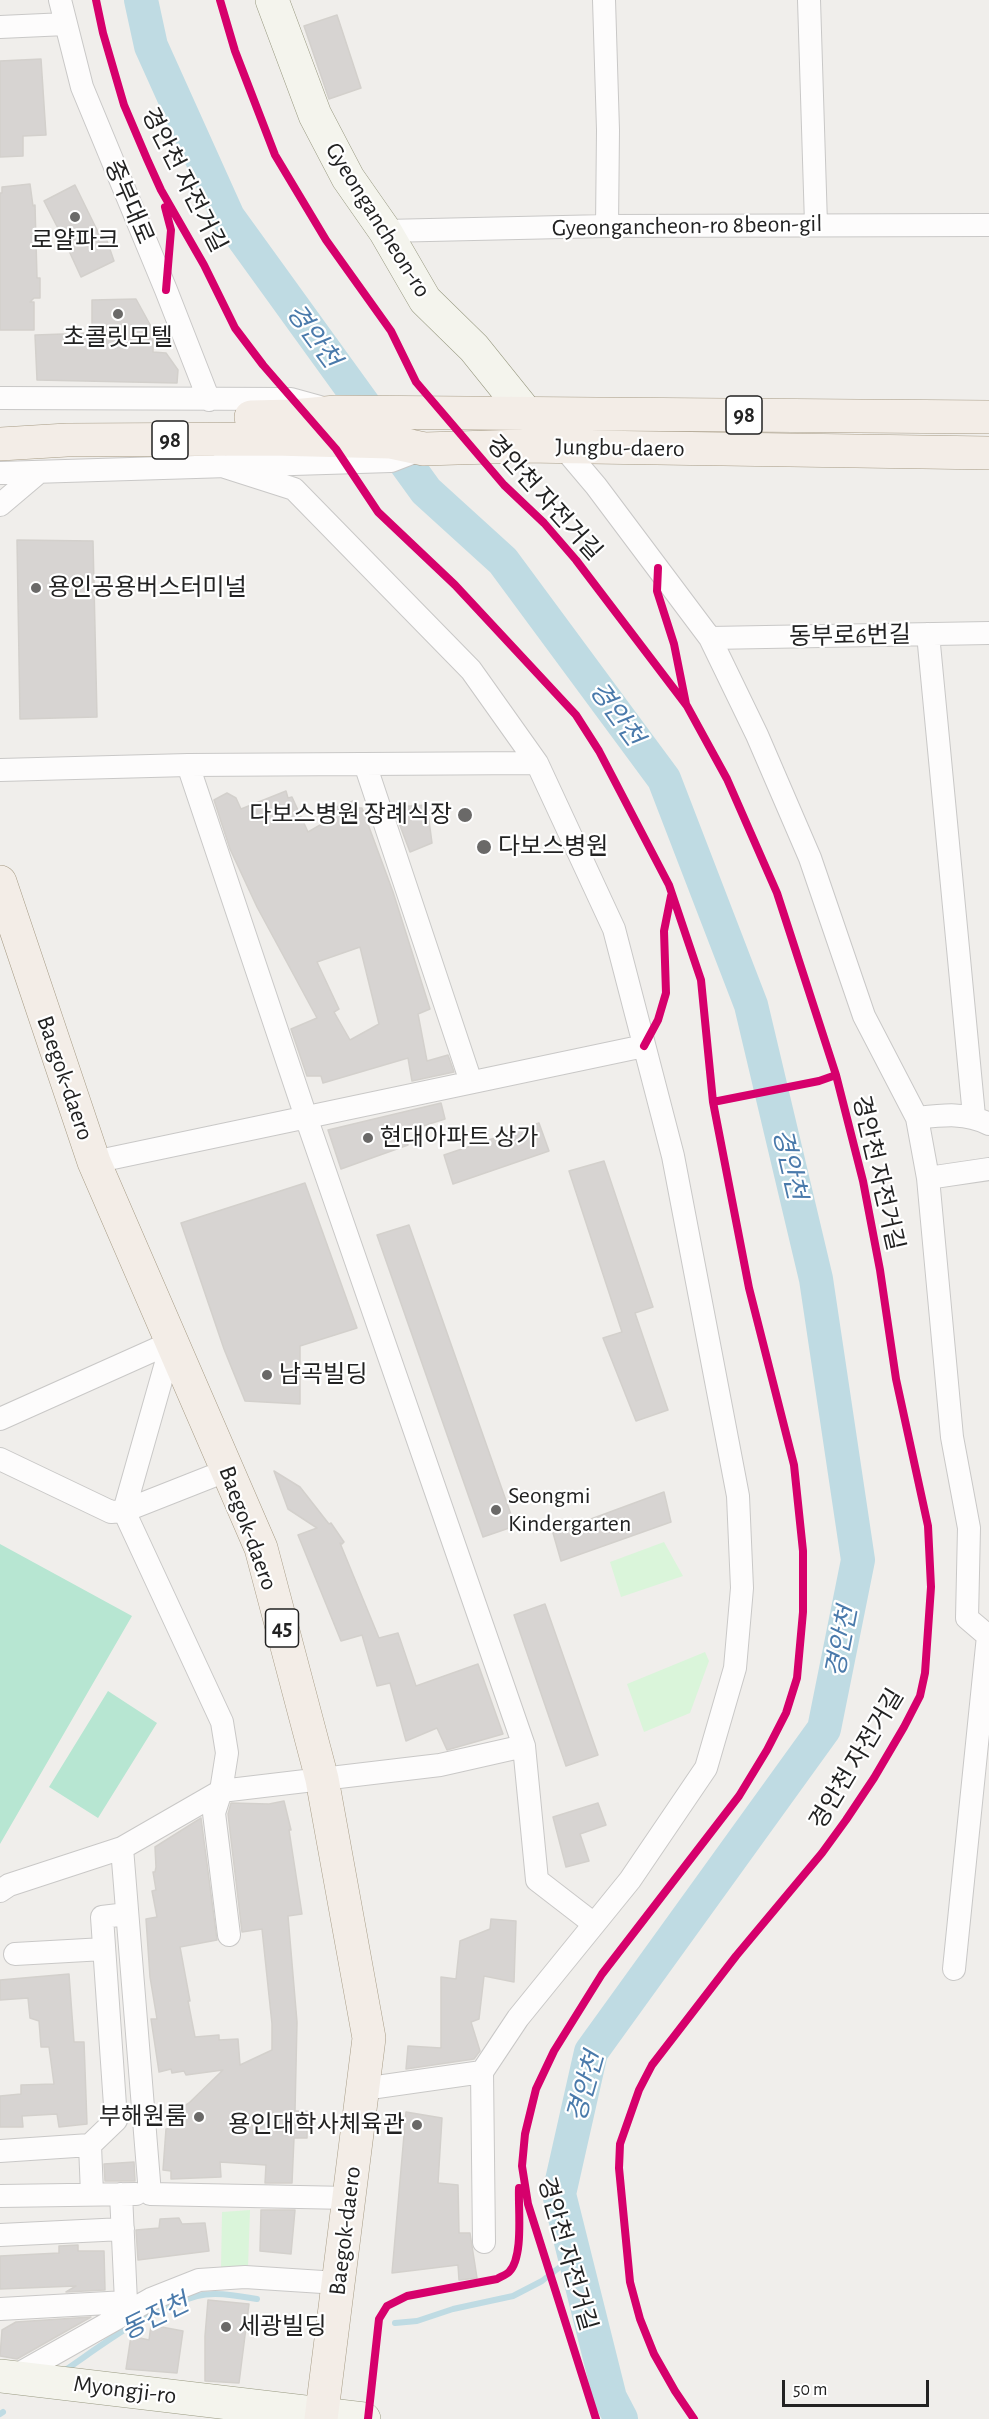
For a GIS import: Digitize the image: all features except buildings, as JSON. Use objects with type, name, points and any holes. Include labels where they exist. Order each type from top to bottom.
[{"type":"main road","name":"Gyeongancheon-ro","points":[[272,0],[315,115],[348,178],[385,231],[425,300],[474,348],[513,414]]},
{"type":"main road","name":"Jungbu-daero","points":[[4,402],[66,430]]},
{"type":"main road","name":"Jungbu-daero","points":[[264,430],[293,416],[336,412],[989,417]]},
{"type":"main road","name":"Jungbu-daero","points":[[0,444],[66,430],[264,430],[391,442],[424,449],[524,446],[989,453]]},
{"type":"main road","name":"Baegok-daero","points":[[0,882],[94,1162],[261,1548],[322,1779],[369,2038],[322,2416]]},
{"type":"main road","name":"Myongji-ro","points":[[7,2376],[322,2416],[364,2419]]},
{"type":"street","name":"중부대로","points":[[60,0],[82,87],[209,400]]},
{"type":"street","points":[[604,0],[608,129],[607,226]]},
{"type":"street","points":[[809,0],[816,224]]},
{"type":"street","points":[[0,27],[66,24]]},
{"type":"street","name":"Gyeongancheon-ro 8beon-gil","points":[[385,231],[607,226],[989,225]]},
{"type":"street","points":[[4,402],[209,400],[264,430],[219,465]]},
{"type":"street","points":[[563,447],[596,486],[710,638],[757,735],[810,858],[864,1016],[917,1118],[928,1178],[952,1437],[969,1528],[967,1618],[989,1636],[954,1969]]},
{"type":"street","points":[[0,473],[219,465],[294,489],[471,670],[537,763],[614,929],[673,1156],[738,1496],[742,1588],[735,1668],[706,1768],[630,1880],[518,2018],[482,2072],[484,2242]]},
{"type":"street","points":[[0,505],[39,472]]},
{"type":"street","name":"동부로6번길","points":[[710,638],[989,633]]},
{"type":"street","points":[[917,1118],[947,1114],[982,1120],[928,634]]},
{"type":"street","points":[[0,770],[188,765],[537,763]]},
{"type":"street","points":[[365,764],[471,1082]]},
{"type":"street","points":[[188,765],[306,1117],[524,1746],[537,1880],[594,1924]]},
{"type":"street","points":[[94,1162],[644,1046]]},
{"type":"street","points":[[928,1178],[989,1169]]},
{"type":"street","points":[[0,1419],[172,1342]]},
{"type":"street","points":[[172,1342],[124,1511],[222,1722],[227,1753],[221,1791],[214,1813],[229,1935]]},
{"type":"street","points":[[0,1459],[111,1512],[124,1511],[228,1470]]},
{"type":"street","points":[[0,1891],[9,1885],[122,1848],[221,1791],[440,1765],[524,1746]]},
{"type":"street","points":[[122,1848],[150,2194]]},
{"type":"street","points":[[0,2151],[90,2145],[117,2120],[102,1917],[127,1914]]},
{"type":"street","points":[[15,1954],[104,1949]]},
{"type":"street","points":[[363,2089],[482,2072]]},
{"type":"street","points":[[90,2145],[92,2194]]},
{"type":"street","points":[[0,2308],[126,2302],[121,2194]]},
{"type":"street","points":[[0,2196],[150,2194],[349,2198]]},
{"type":"street","points":[[0,2235],[123,2229]]},
{"type":"street","points":[[7,2376],[151,2299],[199,2280],[245,2277],[338,2283]]},
{"type":"green space","points":[[664,1542],[683,1576],[621,1597],[610,1562]]},
{"type":"green space","points":[[0,1544],[132,1616],[0,1844]]},
{"type":"green space","points":[[705,1652],[709,1661],[690,1713],[644,1732],[627,1684]]},
{"type":"green space","points":[[108,1691],[157,1723],[98,1818],[49,1787]]},
{"type":"green space","points":[[250,2210],[248,2268],[221,2269],[222,2212]]},
{"type":"waterway","name":"경안천","points":[[141,0],[151,46],[228,217],[426,491],[503,561],[664,779],[751,1005],[816,1279],[858,1560],[824,1729],[591,2052],[559,2194],[610,2398],[621,2419]]},
{"type":"waterway","name":"동진천","points":[[395,2323],[417,2321],[453,2309],[513,2296],[542,2281],[574,2256]]},
{"type":"waterway","name":"동진천","points":[[64,2371],[144,2318],[179,2302],[212,2294],[257,2299]]},
{"type":"cycle path","name":"경안천 자전거길","points":[[96,0],[124,105],[161,190],[204,265],[235,328],[263,365],[336,449],[378,512],[455,585],[576,715],[599,751],[669,885],[701,980],[713,1102],[749,1288],[794,1465],[803,1551],[803,1612],[797,1678],[786,1713],[767,1750],[739,1796],[602,1974],[554,2051],[536,2089],[525,2134],[522,2166],[528,2204],[596,2419]]},
{"type":"cycle path","name":"경안천 자전거길","points":[[220,0],[235,51],[275,155],[326,240],[391,331],[416,382],[504,485],[544,523],[576,560],[687,706],[727,779],[777,893],[836,1075],[863,1181],[880,1270],[896,1379],[928,1526],[931,1587],[925,1673],[920,1696],[904,1727],[846,1820],[822,1853],[736,1956],[652,2065],[639,2090],[620,2144],[619,2168],[630,2282],[640,2319],[654,2354],[694,2419]]},
{"type":"cycle path","points":[[165,207],[171,230],[166,290]]},
{"type":"cycle path","points":[[658,568],[657,591],[674,644],[686,704]]},
{"type":"cycle path","points":[[644,1046],[658,1020],[666,993],[664,931],[671,896]]},
{"type":"cycle path","points":[[713,1102],[819,1081],[836,1075]]},
{"type":"cycle path","points":[[368,2419],[379,2319],[387,2306],[407,2296],[497,2279],[509,2272],[517,2256],[519,2188]]},
{"type":"place","name":"로얄파크","points":[[75,217]]},
{"type":"place","name":"초콜릿모텔","points":[[118,314]]},
{"type":"place","name":"용인공용버스터미널","points":[[36,588]]},
{"type":"place","name":"다보스병원 장례식장","points":[[465,815]]},
{"type":"place","name":"다보스병원","points":[[484,847]]},
{"type":"place","name":"현대아파트 상가","points":[[368,1138]]},
{"type":"place","name":"남곡빌딩","points":[[267,1375]]},
{"type":"place","name":"Seongmi Kindergarten","points":[[496,1510]]},
{"type":"place","name":"부해원룸","points":[[199,2117]]},
{"type":"place","name":"용인대학사체육관","points":[[417,2125]]},
{"type":"place","name":"세광빌딩","points":[[226,2327]]}]
